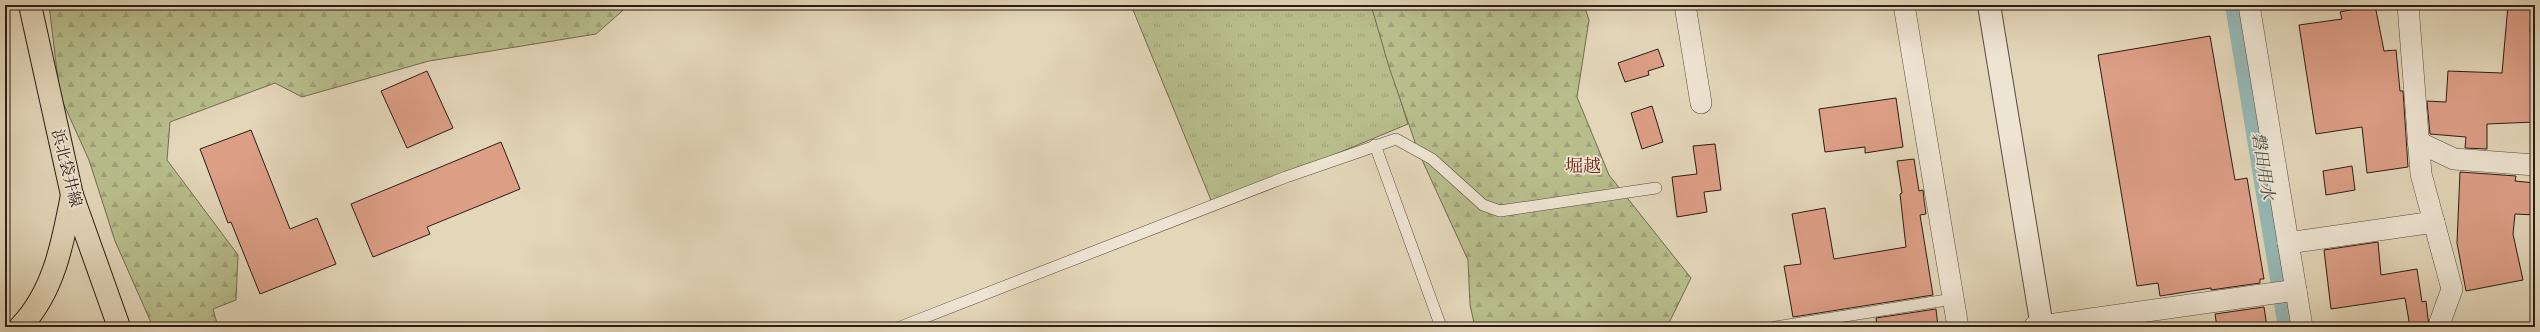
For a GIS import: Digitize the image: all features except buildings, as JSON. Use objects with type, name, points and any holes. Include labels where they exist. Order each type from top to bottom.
[{"type":"main road","name":"浜北袋井線","points":[[30,5],[72,195],[119,327]]},
{"type":"main road","points":[[20,327],[28,319],[49,284],[62,242],[72,195]]},
{"type":"street","points":[[1685,5],[1701,103]]},
{"type":"street","points":[[1904,5],[1958,327]]},
{"type":"street","points":[[1989,5],[2039,327],[2296,290]]},
{"type":"street","points":[[2249,5],[2302,327]]},
{"type":"street","points":[[2408,5],[2420,174],[2452,289],[2440,322],[2441,327]]},
{"type":"street","points":[[2418,142],[2454,159],[2535,165]]},
{"type":"street","points":[[2288,243],[2434,222]]},
{"type":"lane","points":[[900,327],[1213,205],[1375,145],[1396,139],[1432,159],[1483,205],[1500,212],[1656,188]]},
{"type":"lane","points":[[1375,145],[1441,327]]},
{"type":"lane","points":[[1776,327],[1953,299]]},
{"type":"green space","points":[[49,5],[629,5],[596,34],[429,61],[302,97],[275,83],[170,122],[167,160],[238,255],[236,300],[213,309],[218,327],[153,327],[115,241],[89,160],[60,96]]},
{"type":"green space","points":[[1131,5],[1371,5],[1408,124],[1213,205]]},
{"type":"green space","points":[[1371,5],[1584,5],[1589,20],[1577,97],[1609,175],[1691,278],[1667,327],[1475,327],[1470,305],[1468,260],[1418,151],[1389,67]]},
{"type":"waterway","name":"磐田用水","points":[[2236,5],[2289,327]]},
{"type":"district","name":"堀越","points":[[1583,166]]}]
